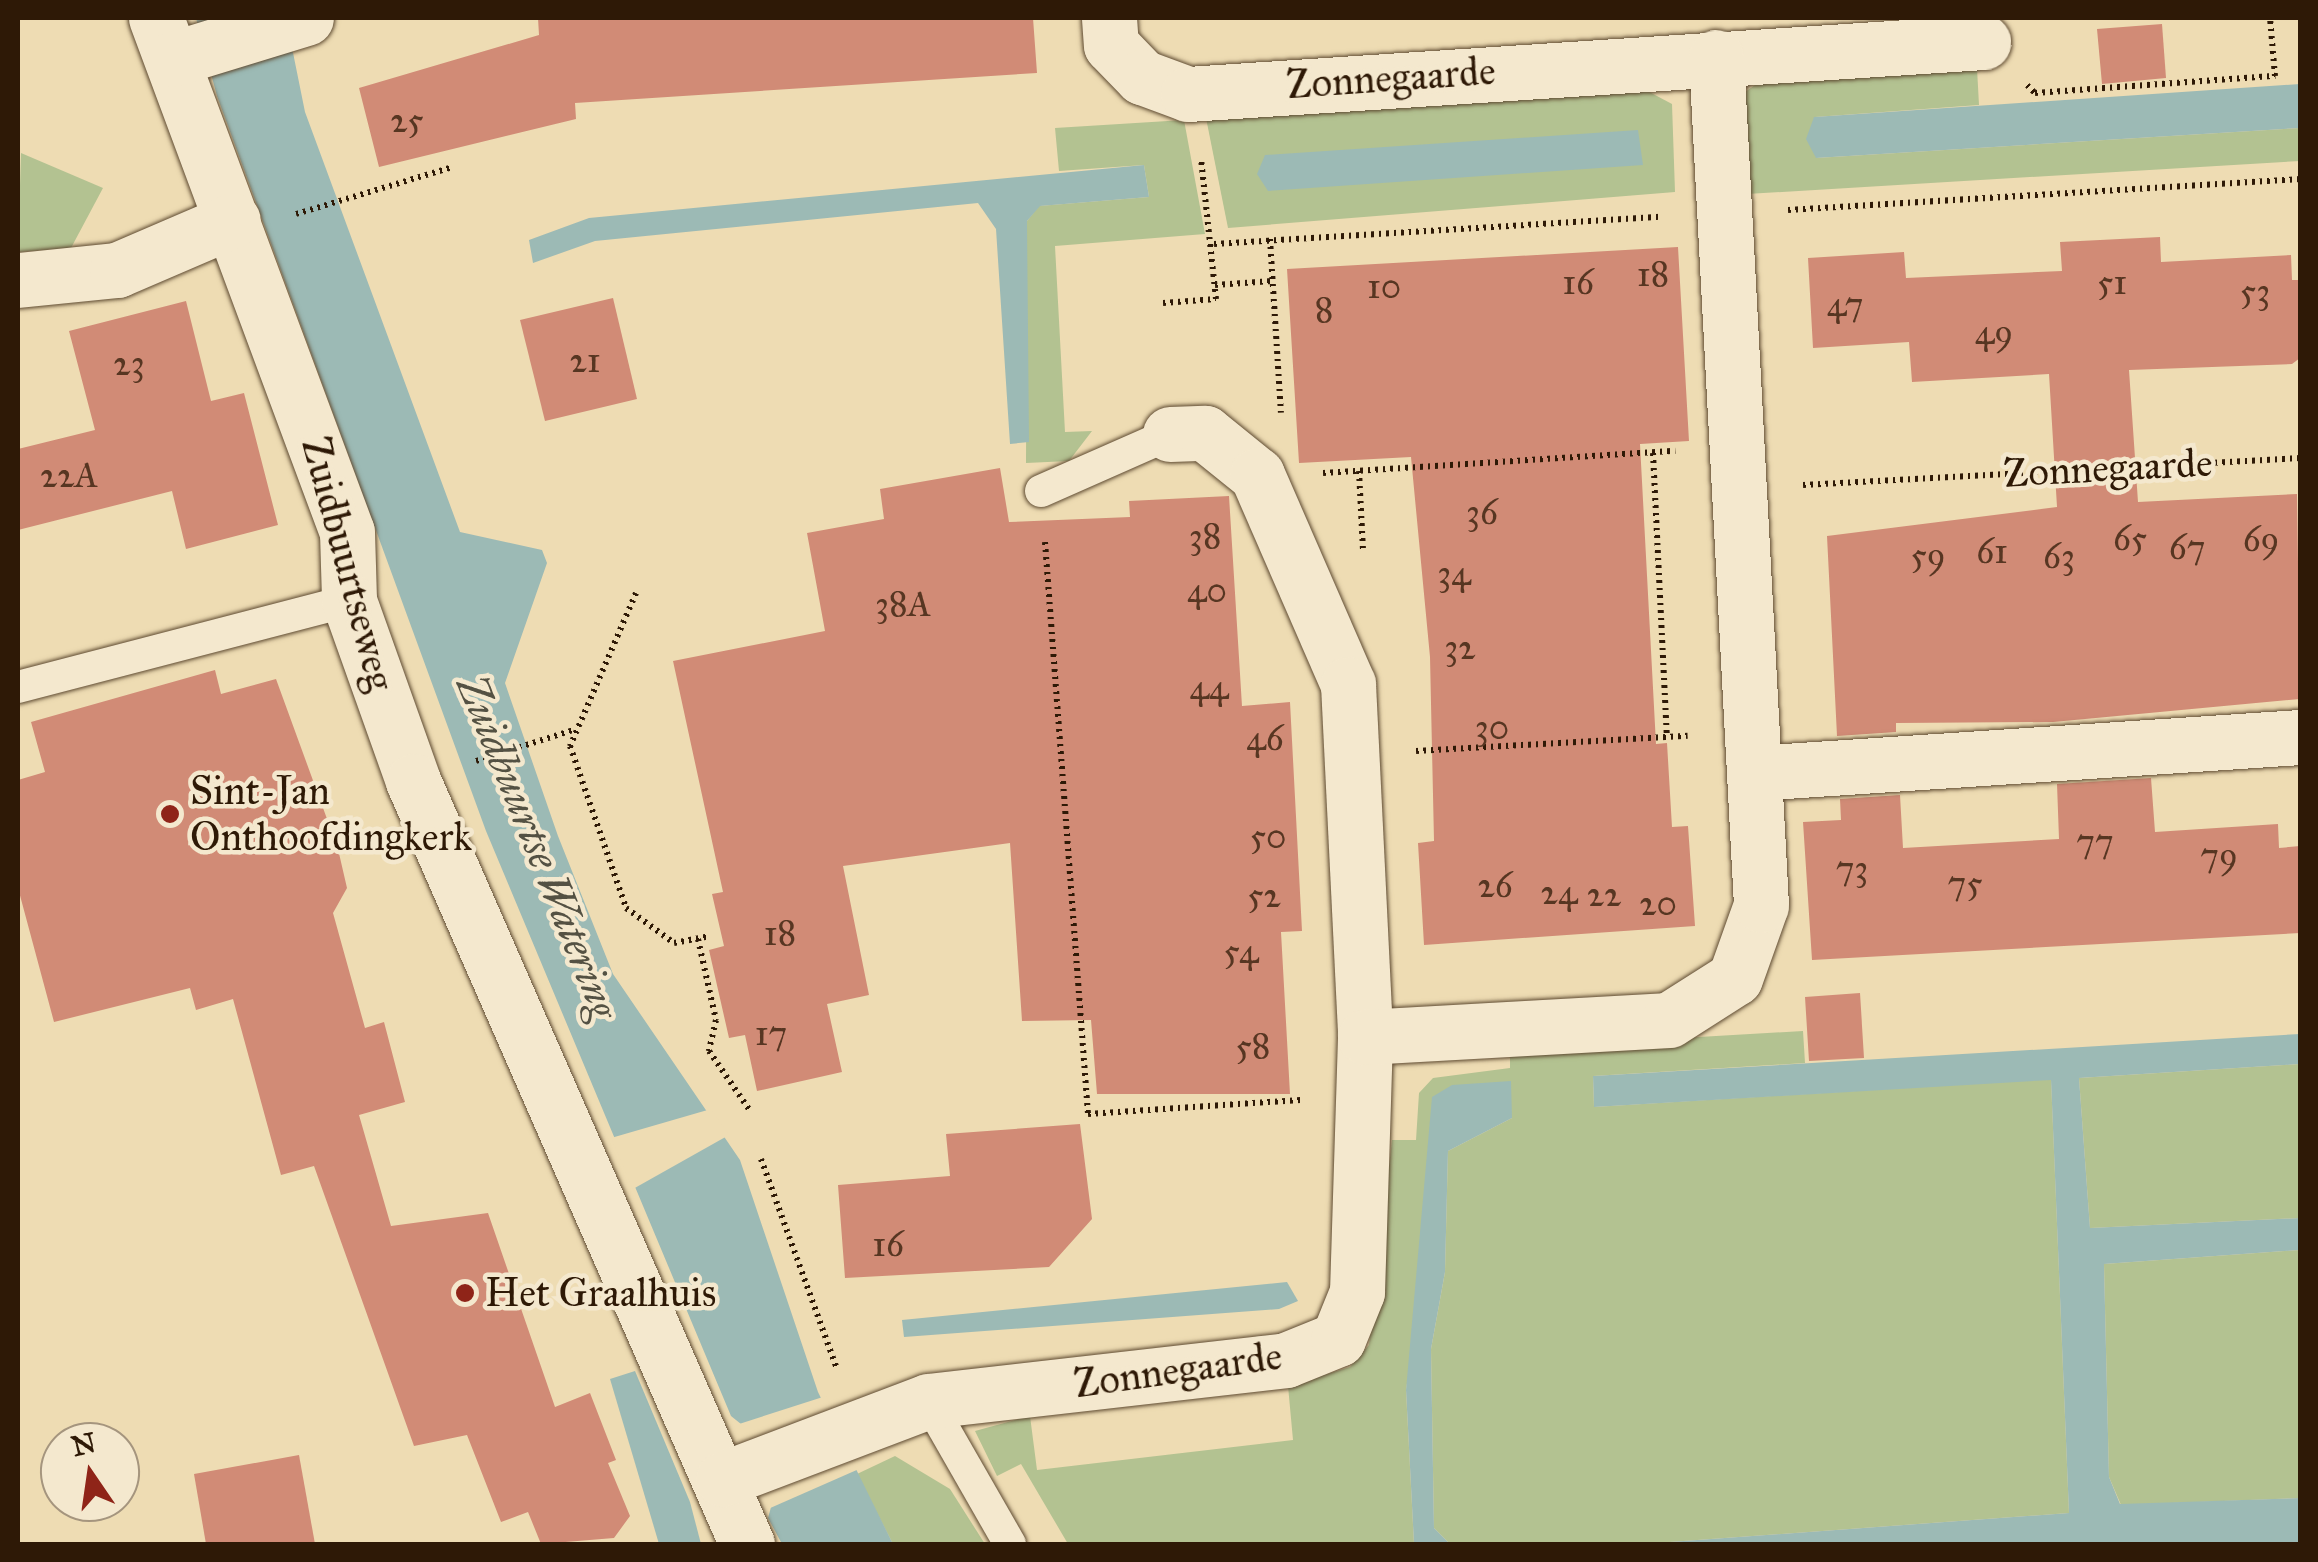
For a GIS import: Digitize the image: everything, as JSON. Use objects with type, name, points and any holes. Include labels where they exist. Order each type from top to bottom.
[{"type":"street","name":"Zonnegaarde","points":[[1109,18],[1111,46],[1142,77],[1188,94],[1983,42]]},
{"type":"street","points":[[176,42],[300,20]]},
{"type":"street","name":"Zuidbuurtseweg","points":[[176,42],[256,220],[347,532],[348,600],[413,781],[737,1473],[747,1544]]},
{"type":"street","points":[[1365,1037],[1669,1020],[1703,1004],[1735,978],[1752,943],[1760,905],[1716,57]]},
{"type":"street","points":[[18,280],[117,270],[256,220]]},
{"type":"street","name":"Zonnegaarde","points":[[737,1473],[928,1401],[1286,1360],[1338,1339],[1357,1292],[1368,1096],[1348,684],[1276,475],[1205,433],[1170,434]]},
{"type":"street","points":[[1753,753],[2300,738]]},
{"type":"lane","points":[[1042,491],[1170,434]]},
{"type":"lane","points":[[18,687],[348,600]]},
{"type":"lane","points":[[928,1401],[1010,1544]]},
{"type":"path","points":[[1983,42],[2035,93],[2275,76],[2270,18]]},
{"type":"path","points":[[1163,303],[1216,299],[1214,244],[1188,94]]},
{"type":"path","points":[[256,220],[453,167]]},
{"type":"path","points":[[1214,244],[2300,179]]},
{"type":"path","points":[[1270,239],[1283,443],[1276,475]]},
{"type":"path","points":[[1214,285],[1273,281]]},
{"type":"path","points":[[1652,453],[1667,737]]},
{"type":"path","name":"Zonnegaarde","points":[[1276,475],[1652,453],[1736,468],[2300,458]]},
{"type":"path","points":[[1042,491],[1088,1114],[1368,1096]]},
{"type":"path","points":[[636,593],[570,746],[626,908],[674,943],[702,938],[716,1020],[709,1051],[752,1112]]},
{"type":"path","points":[[458,767],[574,730]]},
{"type":"path","points":[[1350,754],[1667,737],[1753,753]]},
{"type":"path","points":[[761,1158],[824,1334]]},
{"type":"green space","points":[[1977,68],[1979,105],[1815,117],[1816,158],[2300,128],[2300,161],[1747,194],[1745,92],[1758,83]]},
{"type":"green space","points":[[1640,87],[1672,104],[1675,192],[1228,228],[1206,118]]},
{"type":"green space","points":[[1184,120],[1205,234],[1055,246],[1065,432],[1092,431],[1069,461],[1026,463],[1027,221],[1039,206],[1149,197],[1144,165],[1059,171],[1055,128]]},
{"type":"green space","points":[[21,153],[103,188],[71,248],[18,252]]},
{"type":"green space","points":[[1803,1031],[1805,1063],[1593,1076],[1594,1107],[2051,1079],[2069,1513],[1642,1544],[1450,1544],[1434,1528],[1431,1349],[1445,1272],[1448,1151],[1512,1118],[1452,1085],[1406,1390],[1414,1544],[1068,1544],[1021,1464],[997,1476],[975,1431],[1030,1416],[1037,1470],[1293,1440],[1288,1386],[1350,1367],[1369,1345],[1392,1140],[1416,1140],[1419,1093],[1433,1078],[1510,1068],[1510,1048]]},
{"type":"green space","points":[[2300,1064],[2300,1218],[2090,1228],[2079,1078]]},
{"type":"green space","points":[[2300,1250],[2300,1498],[2121,1505],[2109,1477],[2104,1264]]},
{"type":"green space","points":[[895,1456],[950,1489],[985,1544],[893,1544],[857,1474]]},
{"type":"water","name":"Zuidbuurtse Watering","points":[[196,18],[286,18],[305,112],[460,532],[542,550],[547,563],[505,683],[558,836],[613,974],[740,1160],[818,1392],[893,1544],[782,1544],[768,1518],[773,1500],[746,1428],[731,1416],[486,831],[217,96]]},
{"type":"water","points":[[2300,84],[2300,128],[1816,158],[1806,139],[1814,117]]},
{"type":"water","points":[[1638,130],[1643,165],[1268,191],[1257,174],[1265,155]]},
{"type":"water","points":[[1144,165],[1149,197],[1040,206],[1027,221],[1029,442],[1010,444],[996,229],[978,203],[595,241],[533,263],[529,240],[589,218]]},
{"type":"water","points":[[2300,1034],[2300,1064],[2079,1078],[2090,1228],[2300,1218],[2300,1250],[2104,1264],[2109,1477],[2120,1504],[2300,1498],[2300,1543],[1642,1544],[2069,1513],[2051,1080],[1594,1107],[1593,1076]]},
{"type":"water","points":[[1511,1081],[1512,1118],[1448,1151],[1445,1272],[1431,1349],[1434,1528],[1450,1544],[1414,1544],[1406,1390],[1432,1097],[1452,1085]]},
{"type":"water","points":[[1287,1282],[1298,1301],[1279,1309],[904,1337],[902,1320]]},
{"type":"water","points":[[635,1371],[690,1502],[701,1544],[659,1544],[610,1379]]},
{"type":"pier","points":[[711,1109],[729,1135],[633,1189],[611,1138]]},
{"type":"pier","points":[[826,1396],[859,1469],[768,1509],[736,1425]]},
{"type":"building","points":[[538,18],[1033,18],[1037,73],[575,103],[576,119],[379,167],[359,88],[539,35]]},
{"type":"building","points":[[2162,24],[2166,78],[2102,84],[2097,29]]},
{"type":"building","points":[[2160,237],[2161,262],[2291,255],[2292,280],[2300,280],[2300,358],[2292,364],[2129,370],[2138,502],[2297,494],[2300,699],[2053,722],[1896,723],[1896,732],[1837,736],[1827,536],[2057,507],[2049,374],[1912,382],[1909,342],[1813,348],[1808,258],[1904,252],[1906,278],[2062,271],[2060,242]]},
{"type":"building","points":[[1678,247],[1689,441],[1640,444],[1656,744],[1667,743],[1672,827],[1688,826],[1695,926],[1424,945],[1418,843],[1434,841],[1430,657],[1411,457],[1299,463],[1287,269]]},
{"type":"building","points":[[613,298],[637,399],[545,421],[520,320]]},
{"type":"building","points":[[186,301],[211,401],[244,393],[278,525],[186,549],[172,491],[18,530],[18,449],[95,430],[69,331]]},
{"type":"building","points":[[1000,468],[1009,522],[1130,517],[1129,501],[1229,496],[1242,706],[1290,702],[1302,931],[1281,932],[1290,1094],[1097,1094],[1091,1020],[1022,1021],[1010,843],[843,866],[869,995],[827,1004],[842,1072],[757,1091],[745,1035],[729,1038],[709,950],[724,946],[712,894],[723,892],[673,661],[825,631],[807,533],[884,519],[880,489]]},
{"type":"building","points":[[215,670],[221,694],[276,679],[338,849],[347,888],[333,913],[365,1028],[384,1022],[405,1102],[359,1115],[391,1226],[488,1213],[555,1407],[590,1393],[616,1460],[608,1463],[630,1516],[614,1538],[541,1544],[528,1512],[501,1522],[467,1435],[414,1446],[314,1166],[281,1175],[233,999],[196,1010],[190,988],[54,1022],[18,888],[18,780],[45,772],[31,722]]},
{"type":"building","points":[[2151,778],[2155,832],[2278,824],[2279,848],[2300,846],[2300,933],[1812,960],[1803,822],[1841,820],[1840,799],[1900,795],[1903,848],[2059,839],[2057,784]]},
{"type":"building","points":[[1860,993],[1864,1058],[1809,1061],[1805,997]]},
{"type":"building","points":[[1080,1124],[1092,1219],[1049,1267],[845,1278],[838,1185],[950,1176],[946,1134]]},
{"type":"building","points":[[299,1455],[315,1544],[206,1544],[194,1474]]},
{"type":"place","name":"Sint-Jan Onthoofdingkerk","points":[[170,814]]},
{"type":"place","name":"Het Graalhuis","points":[[465,1293]]}]
